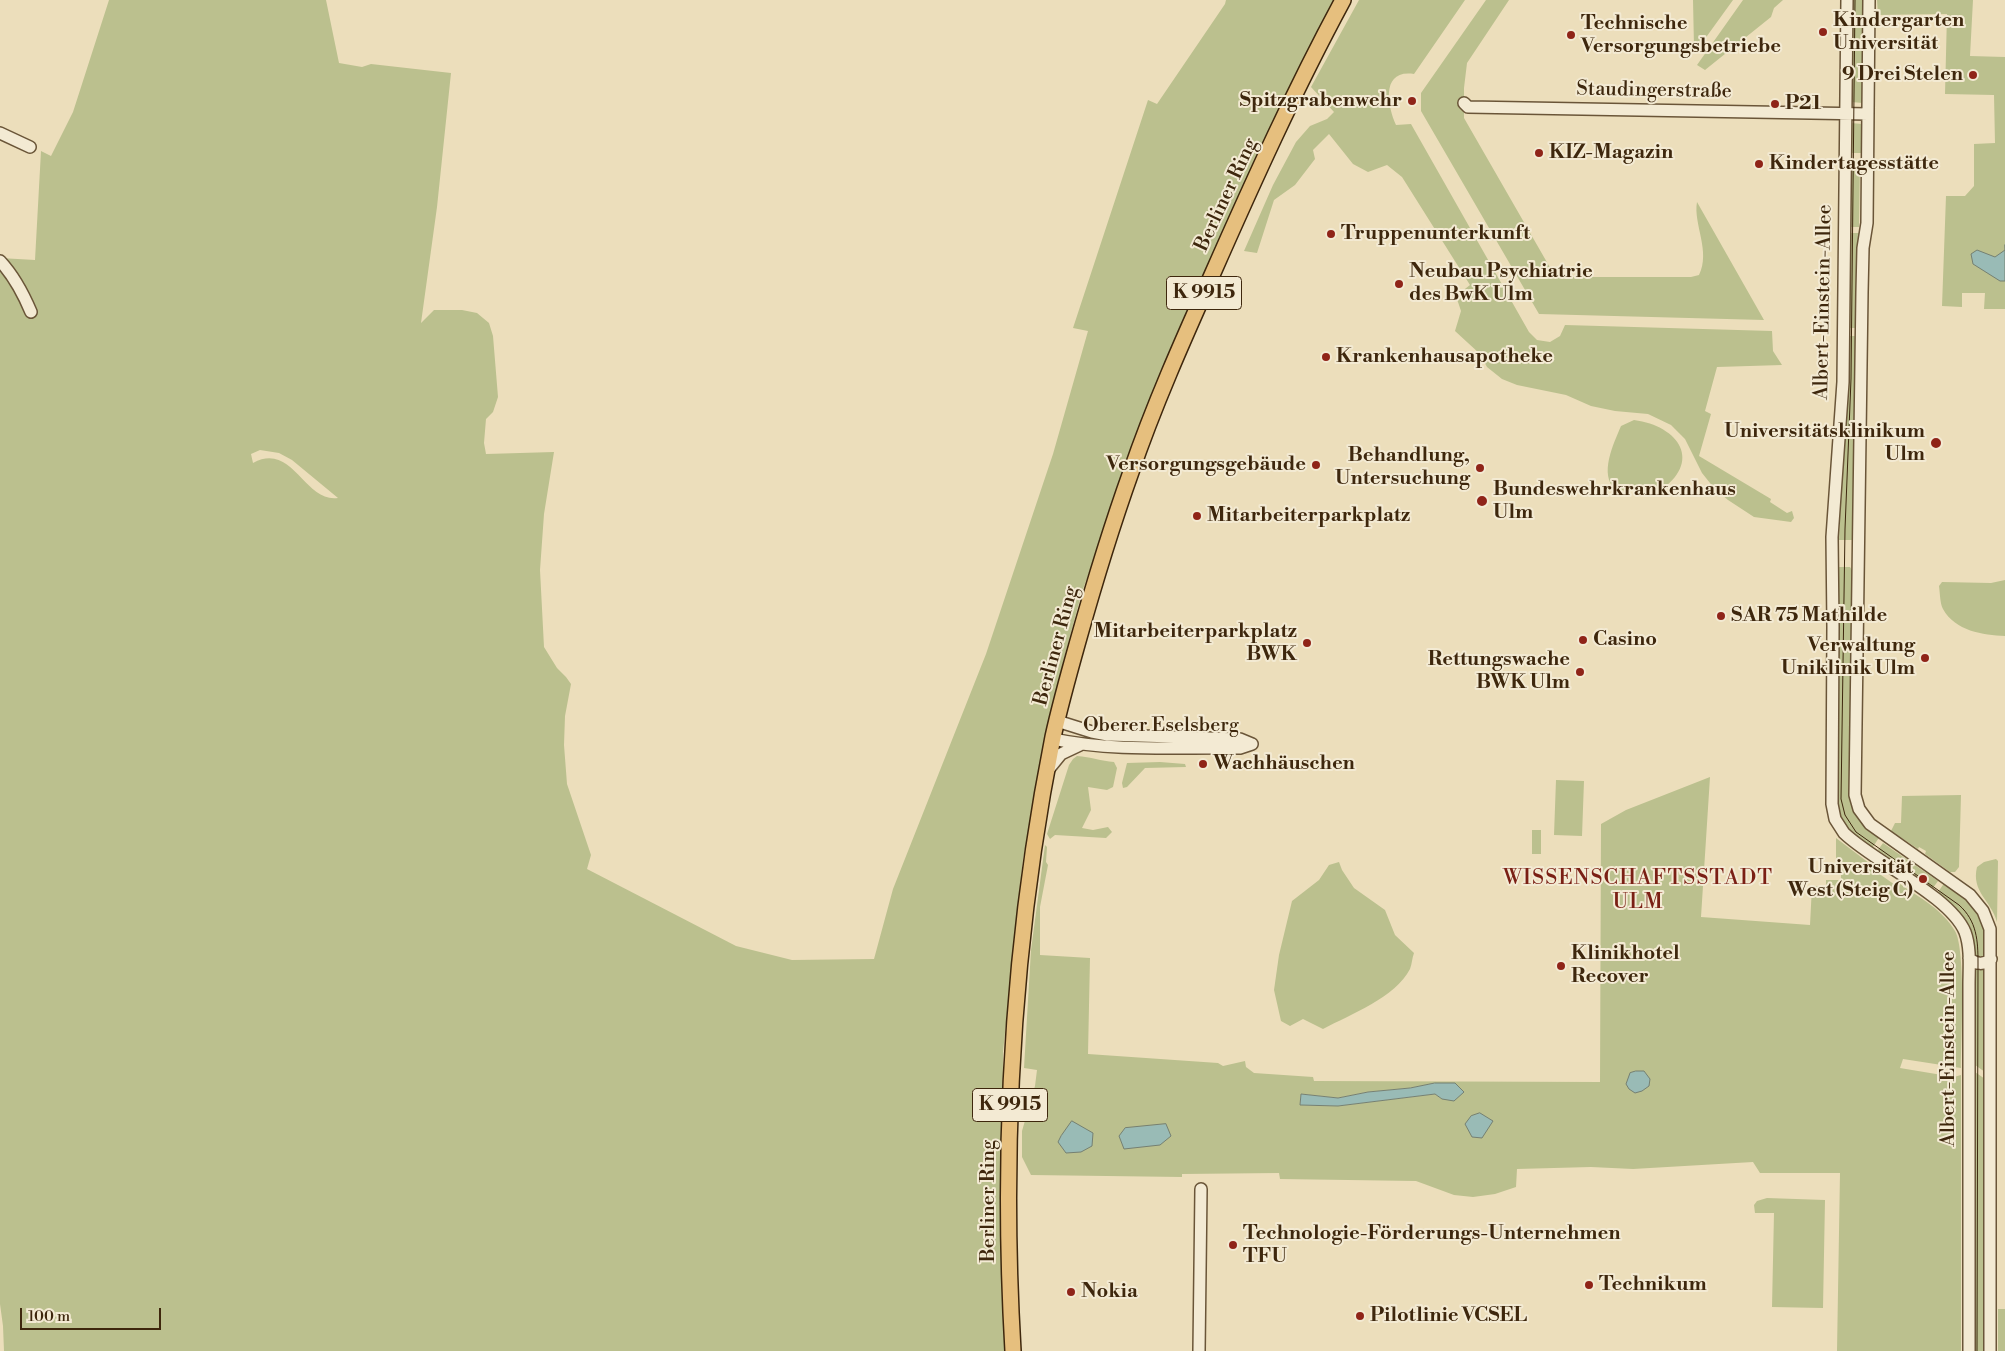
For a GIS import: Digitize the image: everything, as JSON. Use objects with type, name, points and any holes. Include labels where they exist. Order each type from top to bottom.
[{"type":"main road","name":"Berliner Ring","points":[[1013,1351],[1008,1218],[1012,1054],[1021,950],[1032,861],[1057,721],[1093,588],[1131,470],[1184,337],[1247,196],[1320,42],[1343,0]]},
{"type":"street","name":"Albert-Einstein-Allee","points":[[1847,0],[1842,388],[1832,536],[1832,810],[1838,824],[1850,838],[1942,903],[1953,914],[1965,932],[1969,958],[1969,1351]]},
{"type":"street","name":"Albert-Einstein-Allee","points":[[1869,0],[1867,223],[1863,251],[1862,284],[1856,794],[1861,813],[1873,827],[1979,904],[1987,917],[1990,929],[1990,1351]]},
{"type":"street","name":"Staudingerstraße","points":[[1464,103],[1468,106],[1868,114]]},
{"type":"street","points":[[0,134],[30,147]]},
{"type":"street","points":[[0,261],[22,290],[31,312]]},
{"type":"street","name":"Oberer Eselsberg","points":[[1053,739],[1080,745],[1133,748],[1240,748],[1252,744],[1240,739],[1108,735],[1057,721]]},
{"type":"street","points":[[1047,771],[1061,754],[1069,748],[1080,745]]},
{"type":"street","points":[[1969,958],[1980,964],[1991,958]]},
{"type":"street","points":[[1199,1351],[1201,1189]]},
{"type":"green space","points":[[109,0],[326,0],[339,63],[362,67],[371,64],[451,73],[437,207],[421,323],[434,310],[462,310],[477,313],[489,323],[493,336],[498,397],[493,412],[486,419],[484,443],[486,454],[554,452],[544,514],[540,570],[544,647],[557,668],[571,684],[565,716],[564,745],[567,784],[591,855],[587,869],[736,946],[792,960],[874,959],[893,889],[986,654],[1053,454],[1088,331],[1073,328],[1148,100],[1157,104],[1226,0],[1336,0],[1240,194],[1175,343],[1127,466],[1082,592],[1064,658],[1045,743],[1023,859],[1003,1052],[1002,1285],[1005,1351],[4,1351],[0,1304],[0,258],[35,260],[41,151],[51,156],[73,112]],"holes":[[[260,450],[279,453],[292,460],[338,498],[326,497],[316,492],[289,466],[278,460],[267,458],[253,463],[251,454]]]},
{"type":"green space","points":[[1359,0],[1465,0],[1414,74],[1403,74],[1396,77],[1391,83],[1389,90],[1390,108],[1396,125],[1411,124],[1529,332],[1537,340],[1550,342],[1560,336],[1565,325],[1772,331],[1773,351],[1782,365],[1717,367],[1705,411],[1711,414],[1699,456],[1771,499],[1770,502],[1787,513],[1792,511],[1794,518],[1791,522],[1754,517],[1728,500],[1714,488],[1702,473],[1685,439],[1671,425],[1648,414],[1615,411],[1591,406],[1566,395],[1517,385],[1502,379],[1487,367],[1480,354],[1455,331],[1461,311],[1456,296],[1470,285],[1402,177],[1387,165],[1368,172],[1353,164],[1329,134],[1313,150],[1315,159],[1295,185],[1274,200],[1257,253],[1244,251],[1273,185],[1296,142],[1310,126],[1327,119],[1334,112],[1311,87]]},
{"type":"green space","points":[[1486,0],[1509,0],[1467,63],[1464,88],[1464,118],[1552,271],[1573,277],[1691,277],[1699,275],[1702,266],[1703,247],[1697,219],[1697,202],[1764,320],[1539,314],[1421,111],[1421,93]]},
{"type":"green space","points":[[1693,0],[1733,0],[1694,54],[1694,47]]},
{"type":"green space","points":[[1743,0],[1783,0],[1774,8],[1771,17],[1705,70],[1697,65]]},
{"type":"green space","points":[[1849,0],[1866,0],[1863,103],[1851,102]]},
{"type":"green space","points":[[1877,0],[1973,0],[1970,56],[2005,57],[2005,309],[1984,309],[1985,293],[1962,293],[1962,307],[1942,306],[1946,196],[1965,196],[1974,186],[1974,144],[1995,143],[1994,95],[1945,94],[1947,14],[1878,15]]},
{"type":"green space","points":[[1851,123],[1862,124],[1865,153],[1848,153]]},
{"type":"green space","points":[[1852,160],[1860,160],[1859,227],[1851,227]]},
{"type":"green space","points":[[1847,233],[1863,233],[1859,328],[1847,328]]},
{"type":"green space","points":[[1846,336],[1859,336],[1856,540],[1839,540]]},
{"type":"green space","points":[[1634,420],[1663,430],[1680,447],[1682,458],[1680,469],[1672,481],[1658,492],[1616,490],[1608,476],[1609,459],[1621,426]]},
{"type":"green space","points":[[1839,567],[1850,567],[1852,570],[1851,594],[1854,602],[1852,792],[1880,836],[1871,850],[1855,839],[1838,817]]},
{"type":"green space","points":[[2005,580],[2005,636],[1979,633],[1962,627],[1948,616],[1942,607],[1939,586],[1942,582],[1991,583]]},
{"type":"green space","points":[[1077,756],[1114,762],[1117,768],[1113,787],[1107,790],[1088,787],[1091,810],[1082,828],[1093,830],[1108,827],[1112,832],[1106,838],[1055,835],[1050,839],[1047,834],[1069,765]]},
{"type":"green space","points":[[1160,762],[1185,764],[1186,767],[1145,768],[1127,787],[1123,788],[1122,783],[1127,763]]},
{"type":"green space","points":[[1710,777],[1701,917],[1810,925],[1812,886],[1826,886],[1826,880],[1841,880],[1841,868],[1836,868],[1836,838],[1869,863],[1868,866],[1898,887],[1900,884],[1930,904],[1950,923],[1955,931],[1961,956],[1962,975],[1961,1068],[1903,1059],[1900,1068],[1954,1077],[1961,1075],[1961,1351],[1837,1351],[1840,1173],[1760,1173],[1753,1162],[1633,1169],[1591,1167],[1517,1169],[1516,1187],[1495,1194],[1473,1197],[1454,1195],[1416,1181],[1280,1179],[1279,1173],[1182,1174],[1182,1177],[1031,1175],[1022,1157],[1022,1131],[1035,1086],[1037,1070],[1024,1068],[1031,950],[1045,845],[1047,847],[1046,862],[1048,865],[1040,907],[1040,955],[1090,958],[1088,1054],[1218,1063],[1223,1066],[1245,1061],[1246,1067],[1254,1073],[1313,1077],[1314,1081],[1600,1082],[1601,824],[1626,810]],"holes":[[[1435,1083],[1455,1083],[1442,1099],[1435,1094],[1338,1106],[1300,1105],[1301,1094],[1338,1098]]]},
{"type":"green space","points":[[1556,780],[1584,781],[1582,836],[1554,835]]},
{"type":"green space","points":[[1961,795],[1959,867],[1955,872],[1950,872],[1925,854],[1926,851],[1919,847],[1918,849],[1891,831],[1895,823],[1901,823],[1902,796]]},
{"type":"green space","points":[[1532,830],[1541,830],[1541,854],[1532,854]]},
{"type":"green space","points":[[1883,843],[1938,881],[1933,888],[1878,850]]},
{"type":"green space","points":[[1996,859],[1998,861],[1997,922],[1979,890],[1976,876],[1977,867],[1984,862]]},
{"type":"green space","points":[[1339,862],[1354,888],[1385,910],[1395,935],[1414,953],[1411,967],[1403,979],[1383,997],[1323,1029],[1303,1019],[1290,1026],[1281,1021],[1274,990],[1279,955],[1292,901],[1319,880],[1329,865]]},
{"type":"green space","points":[[1945,882],[1966,897],[1984,918],[1987,956],[1976,957],[1970,926],[1957,911],[1936,895]]},
{"type":"green space","points":[[1974,968],[1987,968],[1985,1072],[1971,1064]]},
{"type":"green space","points":[[1975,1072],[1985,1079],[1987,1351],[1971,1351],[1971,1079],[1975,1079]]},
{"type":"green space","points":[[1767,1198],[1825,1200],[1823,1308],[1772,1307],[1774,1213],[1755,1213],[1754,1205],[1757,1201]]},
{"type":"green space","points":[[1998,1309],[2005,1309],[2005,1351],[1998,1351]]},
{"type":"water","points":[[1977,250],[1995,257],[2005,250],[2005,281],[2000,281],[1973,264],[1971,254]]},
{"type":"water","points":[[1644,1071],[1650,1079],[1649,1086],[1635,1093],[1626,1084],[1630,1073]]},
{"type":"water","points":[[1435,1083],[1455,1083],[1464,1092],[1454,1101],[1442,1099],[1435,1094],[1338,1106],[1300,1105],[1301,1094],[1338,1098]]},
{"type":"water","points":[[1480,1113],[1493,1121],[1482,1138],[1472,1137],[1465,1124],[1471,1116]]},
{"type":"water","points":[[1072,1121],[1093,1133],[1092,1146],[1081,1152],[1066,1153],[1058,1142]]},
{"type":"water","points":[[1166,1124],[1171,1136],[1160,1145],[1124,1149],[1119,1136],[1125,1128]]},
{"type":"tram line","points":[[1855,0],[1851,379],[1845,529],[1841,799],[1845,815],[1856,832],[1959,905],[1970,918],[1975,932],[1978,947],[1977,1351]]},
{"type":"place","name":"Kindergarten Universität","points":[[1823,32]]},
{"type":"place","name":"Technische Versorgungsbetriebe","points":[[1571,35]]},
{"type":"place","name":"9 Drei Stelen","points":[[1973,75]]},
{"type":"place","name":"Spitzgrabenwehr","points":[[1412,101]]},
{"type":"place","name":"P21","points":[[1775,104]]},
{"type":"place","name":"KIZ-Magazin","points":[[1539,153]]},
{"type":"place","name":"Kindertagesstätte","points":[[1759,164]]},
{"type":"place","name":"Truppenunterkunft","points":[[1331,234]]},
{"type":"place","name":"Neubau Psychiatrie des BwK Ulm","points":[[1399,284]]},
{"type":"place","name":"Krankenhausapotheke","points":[[1326,357]]},
{"type":"place","name":"Universitätsklinikum Ulm","points":[[1936,443]]},
{"type":"place","name":"Versorgungsgebäude","points":[[1316,465]]},
{"type":"place","name":"Behandlung, Untersuchung","points":[[1480,468]]},
{"type":"place","name":"Bundeswehrkrankenhaus Ulm","points":[[1482,501]]},
{"type":"place","name":"Mitarbeiterparkplatz","points":[[1197,516]]},
{"type":"place","name":"SAR 75 Mathilde","points":[[1721,616]]},
{"type":"place","name":"Casino","points":[[1583,640]]},
{"type":"place","name":"Mitarbeiterparkplatz BWK","points":[[1307,643]]},
{"type":"place","name":"Verwaltung Uniklinik Ulm","points":[[1925,658]]},
{"type":"place","name":"Rettungswache BWK Ulm","points":[[1580,672]]},
{"type":"place","name":"Wachhäuschen","points":[[1203,764]]},
{"type":"place","name":"Universität West (Steig C)","points":[[1923,879]]},
{"type":"place","name":"Klinikhotel Recover","points":[[1561,966]]},
{"type":"place","name":"Technologie-Förderungs-Unternehmen TFU","points":[[1233,1245]]},
{"type":"place","name":"Technikum","points":[[1589,1285]]},
{"type":"place","name":"Nokia","points":[[1071,1292]]},
{"type":"place","name":"Pilotlinie VCSEL","points":[[1360,1316]]},
{"type":"district","name":"WISSENSCHAFTSSTADT ULM","points":[[1638,891]]}]
